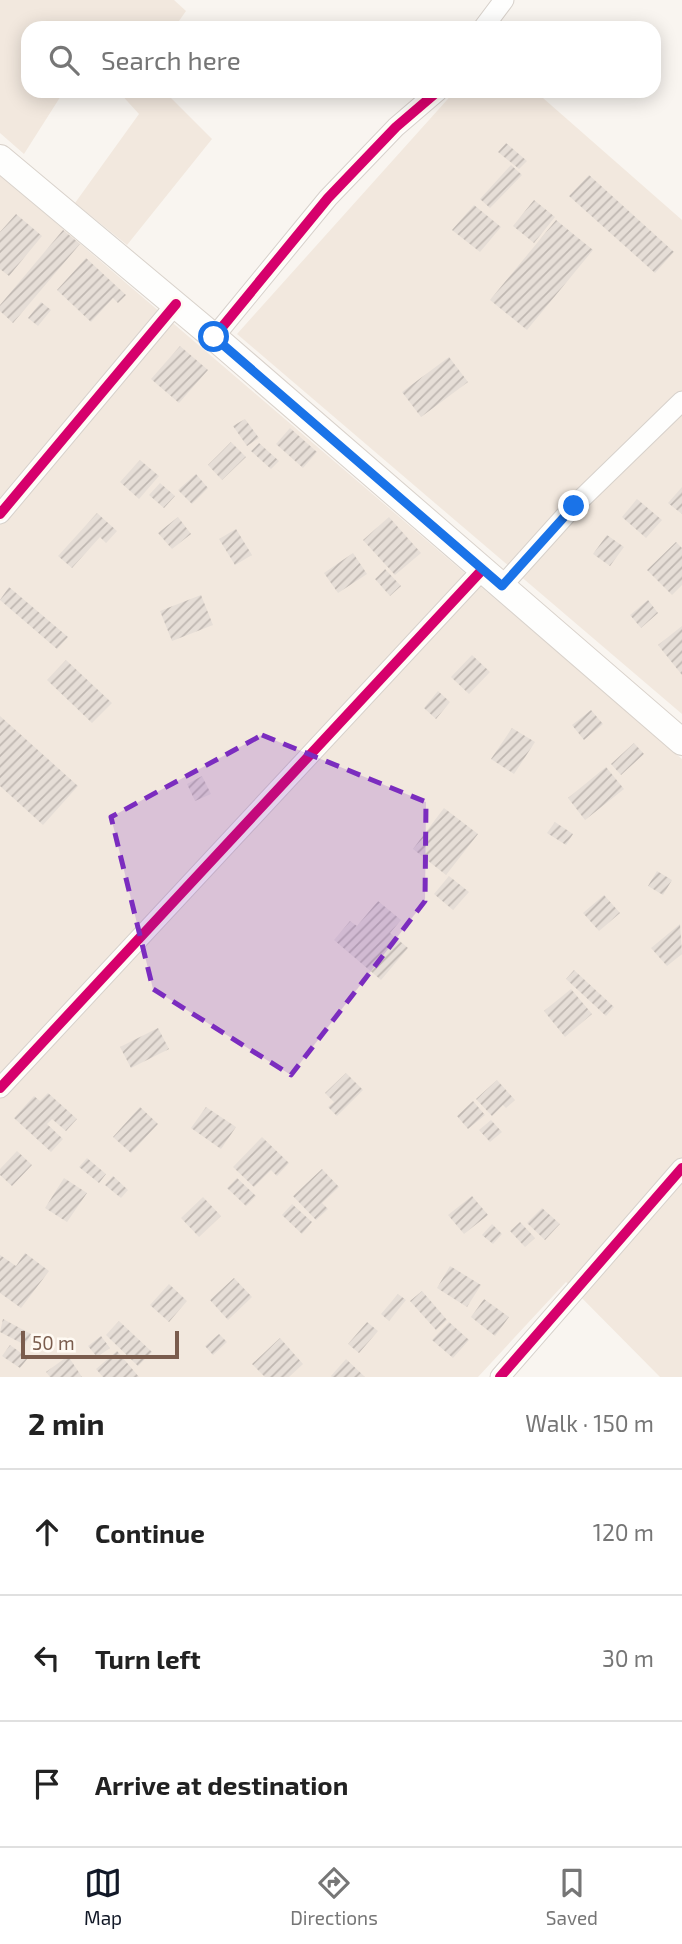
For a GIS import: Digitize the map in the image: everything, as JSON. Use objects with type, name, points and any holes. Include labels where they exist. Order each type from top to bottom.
[{"type":"main road","points":[[0,158],[176,304],[682,742]]},
{"type":"street","points":[[488,21],[503,0]]},
{"type":"street","points":[[214,337],[328,198],[396,127],[430,98]]},
{"type":"street","points":[[0,513],[176,304]]},
{"type":"street","points":[[0,1088],[492,578],[574,506],[682,401]]},
{"type":"street","points":[[500,1377],[682,1168]]},
{"type":"highlighted area","points":[[262,735],[426,802],[425,901],[291,1075],[153,989],[111,817]]},
{"type":"shaded area","points":[[0,0],[174,0],[186,11],[179,21],[21,21],[21,98],[60,98],[24,154],[0,133]]},
{"type":"shaded area","points":[[124,98],[171,98],[212,139],[127,245],[75,203],[139,114]]},
{"type":"shaded area","points":[[449,98],[543,98],[682,220],[682,714],[237,334]]},
{"type":"shaded area","points":[[0,175],[682,759],[682,1377],[660,1377],[566,1282],[478,1377],[0,1377]]},
{"type":"building","points":[[506,143],[527,161],[519,169],[498,152]]},
{"type":"building","points":[[511,165],[522,175],[490,208],[480,199]]},
{"type":"building","points":[[589,175],[674,252],[655,273],[569,196]]},
{"type":"building","points":[[534,200],[555,217],[534,243],[513,226]]},
{"type":"building","points":[[474,205],[501,227],[480,252],[452,230]]},
{"type":"building","points":[[16,214],[42,236],[9,276],[0,269],[0,232]]},
{"type":"building","points":[[556,220],[593,250],[527,330],[490,300]]},
{"type":"building","points":[[63,230],[80,244],[13,323],[0,311],[0,305]]},
{"type":"building","points":[[86,258],[126,295],[118,303],[113,298],[91,322],[57,290]]},
{"type":"building","points":[[41,302],[51,310],[38,326],[28,318]]},
{"type":"building","points":[[180,346],[208,370],[179,403],[151,379]]},
{"type":"building","points":[[449,357],[468,382],[421,417],[402,392]]},
{"type":"building","points":[[245,419],[259,438],[247,446],[233,426]]},
{"type":"building","points":[[290,428],[317,452],[303,468],[276,444]]},
{"type":"building","points":[[231,442],[246,457],[222,480],[208,465]]},
{"type":"building","points":[[259,443],[279,461],[271,469],[251,451]]},
{"type":"building","points":[[140,460],[159,476],[139,499],[120,482]]},
{"type":"building","points":[[196,474],[208,488],[192,504],[178,490]]},
{"type":"building","points":[[160,483],[175,496],[164,508],[149,495]]},
{"type":"building","points":[[682,487],[682,514],[668,503]]},
{"type":"building","points":[[637,499],[662,520],[646,538],[622,517]]},
{"type":"building","points":[[97,513],[117,531],[106,543],[100,537],[72,568],[58,556]]},
{"type":"building","points":[[178,517],[191,534],[172,549],[158,533]]},
{"type":"building","points":[[389,517],[421,553],[395,575],[363,540]]},
{"type":"building","points":[[236,529],[252,555],[235,565],[219,539]]},
{"type":"building","points":[[607,535],[624,547],[610,566],[593,554]]},
{"type":"building","points":[[676,542],[682,548],[682,585],[672,595],[647,570]]},
{"type":"building","points":[[353,553],[367,574],[338,593],[324,573]]},
{"type":"building","points":[[385,569],[401,586],[390,596],[375,579]]},
{"type":"building","points":[[9,587],[68,637],[57,649],[0,600]]},
{"type":"building","points":[[201,595],[213,625],[172,641],[160,611]]},
{"type":"building","points":[[648,600],[658,613],[641,628],[630,615]]},
{"type":"building","points":[[682,626],[682,675],[658,645]]},
{"type":"building","points":[[472,655],[490,672],[469,694],[451,677]]},
{"type":"building","points":[[66,660],[112,703],[92,723],[47,680]]},
{"type":"building","points":[[438,691],[450,702],[436,719],[424,708]]},
{"type":"building","points":[[591,710],[603,724],[584,740],[572,725]]},
{"type":"building","points":[[0,716],[78,786],[43,825],[0,786]]},
{"type":"building","points":[[512,728],[535,742],[514,774],[491,759]]},
{"type":"building","points":[[634,743],[644,754],[621,775],[611,764]]},
{"type":"building","points":[[606,767],[624,789],[585,820],[568,798]]},
{"type":"building","points":[[202,776],[211,794],[195,801],[187,784]]},
{"type":"building","points":[[444,808],[478,834],[446,875],[413,849]]},
{"type":"building","points":[[555,822],[573,834],[566,845],[547,833]]},
{"type":"building","points":[[657,871],[672,880],[663,895],[648,886]]},
{"type":"building","points":[[449,876],[469,892],[453,910],[434,894]]},
{"type":"building","points":[[604,895],[620,913],[599,931],[583,913]]},
{"type":"building","points":[[378,901],[401,920],[390,933],[408,948],[381,980],[334,940],[350,921],[357,926]]},
{"type":"building","points":[[680,924],[682,954],[667,966],[651,948]]},
{"type":"building","points":[[574,970],[614,1007],[606,1016],[566,979]]},
{"type":"building","points":[[571,989],[592,1014],[565,1037],[544,1011]]},
{"type":"building","points":[[158,1028],[169,1049],[131,1068],[120,1047]]},
{"type":"building","points":[[346,1073],[363,1090],[337,1116],[328,1107],[334,1102],[325,1093]]},
{"type":"building","points":[[497,1080],[515,1100],[506,1108],[503,1105],[492,1116],[476,1099]]},
{"type":"building","points":[[48,1093],[77,1119],[66,1131],[52,1119],[47,1124],[63,1139],[51,1152],[14,1118],[34,1096],[40,1101]]},
{"type":"building","points":[[473,1101],[485,1115],[468,1129],[457,1116]]},
{"type":"building","points":[[140,1107],[158,1124],[131,1153],[113,1137]]},
{"type":"building","points":[[206,1107],[236,1127],[221,1149],[191,1128]]},
{"type":"building","points":[[491,1120],[502,1132],[490,1142],[479,1130]]},
{"type":"building","points":[[262,1137],[289,1163],[277,1176],[271,1170],[254,1187],[233,1167]]},
{"type":"building","points":[[17,1151],[32,1165],[12,1186],[0,1175],[0,1169]]},
{"type":"building","points":[[87,1158],[106,1174],[99,1183],[79,1167]]},
{"type":"building","points":[[322,1169],[339,1187],[322,1203],[328,1209],[316,1220],[293,1196]]},
{"type":"building","points":[[113,1176],[128,1190],[121,1198],[105,1185]]},
{"type":"building","points":[[64,1178],[87,1193],[67,1222],[45,1208]]},
{"type":"building","points":[[237,1178],[256,1196],[246,1206],[227,1188]]},
{"type":"building","points":[[472,1196],[488,1215],[464,1234],[448,1215]]},
{"type":"building","points":[[203,1197],[221,1216],[199,1237],[181,1218]]},
{"type":"building","points":[[292,1204],[312,1222],[302,1234],[282,1215]]},
{"type":"building","points":[[542,1208],[560,1224],[545,1240],[527,1223]]},
{"type":"building","points":[[520,1222],[535,1238],[525,1247],[510,1231]]},
{"type":"building","points":[[492,1224],[502,1234],[493,1244],[482,1235]]},
{"type":"building","points":[[25,1253],[49,1271],[21,1308],[0,1293],[0,1255],[16,1266]]},
{"type":"building","points":[[450,1266],[481,1285],[467,1307],[437,1288]]},
{"type":"building","points":[[234,1278],[252,1297],[228,1320],[210,1300]]},
{"type":"building","points":[[169,1284],[187,1301],[169,1322],[150,1305]]},
{"type":"building","points":[[422,1291],[447,1320],[436,1330],[410,1301]]},
{"type":"building","points":[[398,1294],[406,1300],[389,1321],[381,1314]]},
{"type":"building","points":[[484,1299],[509,1317],[495,1336],[471,1317]]},
{"type":"building","points":[[3,1319],[31,1334],[25,1345],[0,1332]]},
{"type":"building","points":[[119,1321],[152,1352],[138,1366],[106,1335]]},
{"type":"building","points":[[367,1322],[378,1331],[359,1353],[348,1344]]},
{"type":"building","points":[[449,1322],[469,1340],[453,1358],[432,1340]]},
{"type":"building","points":[[219,1334],[227,1342],[213,1355],[205,1346]]},
{"type":"building","points":[[101,1336],[110,1348],[97,1357],[88,1346]]},
{"type":"building","points":[[280,1338],[303,1364],[289,1377],[265,1377],[252,1364]]},
{"type":"building","points":[[10,1345],[28,1358],[20,1368],[2,1356]]},
{"type":"building","points":[[117,1351],[139,1377],[103,1377],[96,1369]]},
{"type":"building","points":[[68,1356],[82,1377],[50,1377],[46,1372]]},
{"type":"building","points":[[346,1359],[365,1377],[332,1377]]},
{"type":"cycle path","points":[[214,337],[328,198],[396,127],[430,98]]},
{"type":"cycle path","points":[[0,514],[176,304]]},
{"type":"cycle path","points":[[0,1088],[482,570]]},
{"type":"cycle path","points":[[500,1377],[682,1168]]},
{"type":"route","points":[[214,337],[502,586],[574,506]]}]
